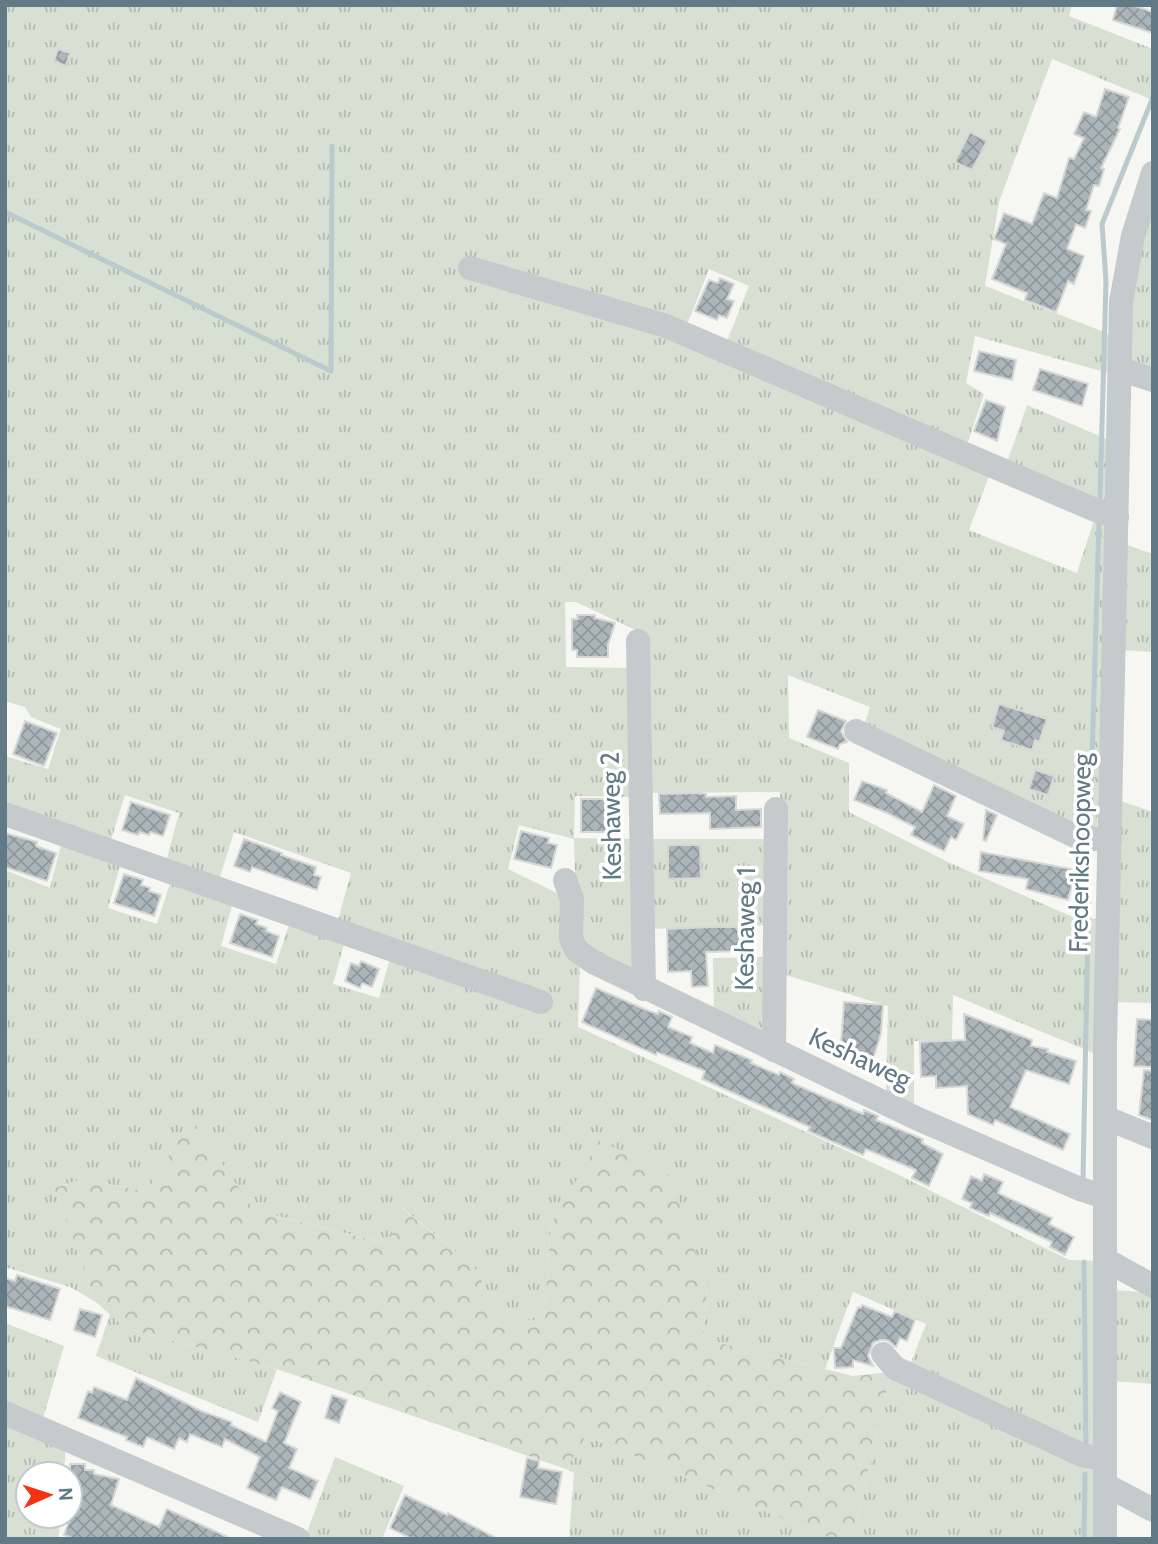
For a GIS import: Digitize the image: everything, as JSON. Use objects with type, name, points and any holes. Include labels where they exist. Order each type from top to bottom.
[{"type":"street","name":"Frederikshoopweg","points":[[1105,1539],[1105,1046],[1121,302],[1133,236],[1153,173]]},
{"type":"street","points":[[470,268],[666,326],[1117,517]]},
{"type":"street","points":[[1120,369],[1153,380]]},
{"type":"street","name":"Keshaweg 2","points":[[638,642],[645,989]]},
{"type":"street","points":[[856,731],[1079,838],[1111,840]]},
{"type":"street","name":"Keshaweg 1","points":[[774,1050],[776,809]]},
{"type":"street","points":[[5,814],[541,1002]]},
{"type":"street","name":"Keshaweg","points":[[565,880],[572,899],[571,938],[576,950],[595,963],[918,1119],[1080,1189],[1105,1197]]},
{"type":"street","points":[[1105,1118],[1153,1137]]},
{"type":"street","points":[[1106,1260],[1153,1286]]},
{"type":"street","points":[[883,1354],[895,1368],[1082,1455],[1104,1459]]},
{"type":"street","points":[[5,1413],[298,1539]]},
{"type":"street","points":[[1106,1485],[1153,1510]]},
{"type":"green space","points":[[5,5],[1072,5],[1069,16],[1153,49],[1153,100],[1052,59],[999,202],[985,286],[1112,335],[1112,374],[975,336],[966,383],[984,394],[966,448],[725,346],[749,286],[709,269],[685,330],[991,471],[969,530],[1077,573],[1095,517],[1109,518],[1097,833],[862,731],[870,707],[788,675],[789,738],[849,763],[849,812],[950,863],[1075,918],[1101,919],[1098,1055],[953,995],[952,1040],[914,1041],[914,1112],[886,1098],[888,1006],[779,973],[780,792],[646,793],[644,634],[576,602],[565,602],[566,667],[632,668],[635,797],[575,796],[574,838],[636,839],[640,982],[577,944],[574,839],[519,825],[508,869],[569,899],[580,961],[578,1027],[897,1174],[1069,1260],[1097,1261],[1099,1450],[908,1370],[926,1324],[853,1292],[825,1369],[703,1339],[707,1285],[551,1224],[544,1320],[504,1322],[472,1264],[401,1207],[389,1244],[254,1210],[191,1119],[147,1192],[83,1179],[54,1188],[96,1302],[70,1287],[5,1267],[5,870],[50,888],[62,841],[122,859],[108,908],[157,924],[172,877],[234,898],[221,946],[276,964],[291,919],[346,937],[333,984],[379,998],[391,955],[337,924],[351,873],[234,832],[219,880],[166,862],[179,813],[125,795],[110,843],[5,808],[5,756],[48,769],[61,729],[31,717],[25,707],[5,701]]},
{"type":"green space","points":[[1153,193],[1153,373],[1125,367],[1132,273]]},
{"type":"green space","points":[[1027,405],[1109,440],[1107,505],[1005,468]]},
{"type":"green space","points":[[1124,544],[1153,554],[1153,652],[1121,650]]},
{"type":"green space","points":[[1118,800],[1153,812],[1153,1003],[1114,1002]]},
{"type":"green space","points":[[646,839],[771,839],[771,925],[647,929]]},
{"type":"green space","points":[[769,957],[770,1042],[714,1015],[713,958]]},
{"type":"green space","points":[[191,1118],[254,1210],[388,1244],[400,1207],[472,1264],[505,1322],[544,1319],[551,1224],[599,1141],[667,1170],[707,1285],[703,1339],[853,1376],[891,1372],[852,1539],[832,1539],[586,1436],[566,1469],[277,1369],[125,1328],[96,1302],[54,1188],[83,1179],[147,1192]]},
{"type":"green space","points":[[1113,1290],[1140,1292],[1153,1298],[1153,1384],[1112,1381]]},
{"type":"green space","points":[[110,1314],[125,1328],[277,1369],[258,1422],[96,1356]]},
{"type":"green space","points":[[5,1323],[64,1346],[42,1422],[5,1408]]},
{"type":"green space","points":[[891,1372],[1093,1462],[1097,1539],[852,1539]]},
{"type":"green space","points":[[5,1419],[66,1444],[65,1460],[14,1460],[14,1530],[59,1530],[59,1537],[62,1539],[5,1539]]},
{"type":"green space","points":[[586,1436],[832,1539],[569,1539],[574,1473],[566,1469]]},
{"type":"green space","points":[[335,1457],[404,1486],[382,1539],[316,1539],[306,1535]]},
{"type":"building","points":[[1117,5],[1132,5],[1153,12],[1153,33],[1113,20]]},
{"type":"building","points":[[58,49],[70,53],[66,66],[54,61]]},
{"type":"building","points":[[1105,89],[1129,97],[1118,128],[1120,129],[1101,168],[1104,169],[1099,186],[1094,185],[1086,210],[1091,211],[1085,228],[1076,224],[1067,249],[1084,256],[1074,284],[1068,281],[1056,312],[1025,300],[1027,293],[992,279],[1006,244],[994,239],[1004,213],[1032,224],[1044,193],[1057,198],[1069,158],[1074,159],[1084,138],[1074,134],[1084,112],[1096,117]]},
{"type":"building","points":[[970,132],[987,141],[972,170],[955,162]]},
{"type":"building","points":[[720,278],[734,284],[727,299],[734,301],[727,318],[719,315],[717,320],[695,311],[709,280],[718,283]]},
{"type":"building","points":[[979,351],[1016,360],[1012,380],[974,371]]},
{"type":"building","points":[[1040,369],[1088,384],[1082,406],[1033,390]]},
{"type":"building","points":[[986,400],[1005,407],[997,441],[974,431]]},
{"type":"building","points":[[577,615],[595,615],[595,618],[615,623],[608,645],[608,657],[577,657],[577,650],[572,650],[572,619],[578,619]]},
{"type":"building","points":[[999,704],[1047,719],[1039,742],[1035,740],[1032,750],[1001,740],[1004,731],[992,727]]},
{"type":"building","points":[[818,710],[846,721],[841,731],[847,742],[840,744],[838,749],[807,737]]},
{"type":"building","points":[[25,721],[57,733],[44,766],[13,754]]},
{"type":"building","points":[[1035,770],[1054,776],[1048,795],[1029,789]]},
{"type":"building","points":[[862,781],[887,790],[886,793],[922,812],[934,785],[956,796],[947,816],[964,824],[956,840],[951,837],[944,851],[911,835],[915,827],[854,800]]},
{"type":"building","points":[[659,794],[706,794],[706,797],[736,796],[736,810],[761,809],[761,827],[710,829],[710,813],[660,814]]},
{"type":"building","points":[[581,799],[621,799],[621,818],[613,818],[613,832],[581,832]]},
{"type":"building","points":[[131,802],[170,815],[163,836],[150,832],[149,835],[140,832],[138,835],[122,830]]},
{"type":"building","points":[[986,810],[997,815],[986,841],[983,840]]},
{"type":"building","points":[[521,831],[549,838],[548,843],[557,845],[551,868],[514,859]]},
{"type":"building","points":[[5,833],[37,842],[36,846],[56,853],[47,881],[5,867]]},
{"type":"building","points":[[244,839],[316,867],[314,875],[321,877],[317,890],[252,867],[250,872],[234,866]]},
{"type":"building","points":[[668,845],[700,845],[701,878],[668,879]]},
{"type":"building","points":[[981,852],[1076,870],[1068,900],[1026,889],[1028,879],[979,871]]},
{"type":"building","points":[[124,874],[143,880],[141,885],[161,895],[154,916],[114,903]]},
{"type":"building","points":[[240,914],[258,920],[256,924],[279,936],[272,957],[230,943]]},
{"type":"building","points":[[667,929],[747,929],[747,951],[706,952],[708,986],[692,987],[691,971],[668,972]]},
{"type":"building","points":[[361,961],[379,969],[372,987],[362,983],[360,988],[345,981],[351,963],[359,966]]},
{"type":"building","points":[[596,988],[649,1011],[658,1014],[659,1011],[672,1017],[668,1027],[692,1037],[690,1043],[713,1053],[715,1045],[752,1060],[751,1063],[794,1079],[792,1083],[863,1114],[864,1110],[878,1116],[876,1120],[923,1139],[922,1143],[943,1154],[929,1186],[912,1178],[916,1170],[866,1149],[863,1155],[808,1131],[810,1127],[702,1079],[705,1071],[657,1052],[656,1055],[582,1022]]},
{"type":"building","points":[[844,1002],[883,1005],[881,1033],[870,1069],[841,1045]]},
{"type":"building","points":[[964,1014],[1032,1040],[1031,1046],[1048,1049],[1047,1052],[1076,1061],[1069,1084],[1026,1070],[1010,1107],[1070,1134],[1063,1150],[995,1120],[993,1125],[968,1114],[967,1086],[936,1088],[936,1076],[921,1077],[920,1042],[965,1040]]},
{"type":"building","points":[[1137,1019],[1153,1020],[1153,1067],[1134,1066]]},
{"type":"building","points":[[1144,1070],[1153,1071],[1153,1120],[1139,1115]]},
{"type":"building","points":[[984,1174],[1003,1182],[998,1193],[1052,1218],[1049,1224],[1074,1237],[1065,1255],[1050,1247],[1052,1242],[990,1213],[989,1216],[970,1208],[972,1203],[962,1199],[971,1176],[982,1181]]},
{"type":"building","points":[[17,1275],[60,1289],[50,1320],[5,1306],[5,1278],[15,1281]]},
{"type":"building","points":[[862,1305],[892,1317],[895,1311],[915,1320],[907,1341],[900,1338],[896,1347],[887,1340],[873,1343],[868,1356],[873,1366],[853,1360],[853,1367],[835,1368],[834,1348],[841,1348],[858,1307],[861,1308]]},
{"type":"building","points":[[80,1309],[102,1315],[95,1337],[74,1330]]},
{"type":"building","points":[[136,1378],[201,1411],[232,1422],[231,1425],[266,1442],[278,1411],[272,1408],[280,1392],[301,1402],[284,1443],[297,1449],[289,1468],[318,1481],[310,1499],[282,1487],[276,1500],[247,1488],[260,1457],[225,1439],[222,1447],[190,1434],[187,1442],[179,1438],[174,1449],[147,1437],[143,1447],[126,1440],[127,1437],[78,1418],[88,1391],[92,1393],[94,1387],[127,1400]]},
{"type":"building","points":[[332,1395],[347,1400],[339,1423],[325,1418]]},
{"type":"building","points":[[527,1458],[539,1461],[538,1468],[562,1472],[556,1504],[520,1497]]},
{"type":"building","points":[[85,1464],[85,1470],[94,1470],[94,1474],[119,1479],[111,1505],[159,1527],[167,1509],[232,1539],[75,1539],[64,1535],[66,1530],[84,1530]]},
{"type":"building","points":[[405,1495],[447,1515],[448,1513],[498,1539],[412,1539],[390,1528]]},
{"type":"waterway","points":[[1100,496],[1106,281],[1102,224],[1153,97]]},
{"type":"waterway","points":[[5,212],[331,371],[332,146]]},
{"type":"waterway","points":[[1090,826],[1099,523]]},
{"type":"waterway","points":[[1083,1180],[1089,872]]},
{"type":"waterway","points":[[1084,1262],[1086,1447]]},
{"type":"waterway","points":[[1084,1539],[1085,1474]]}]
